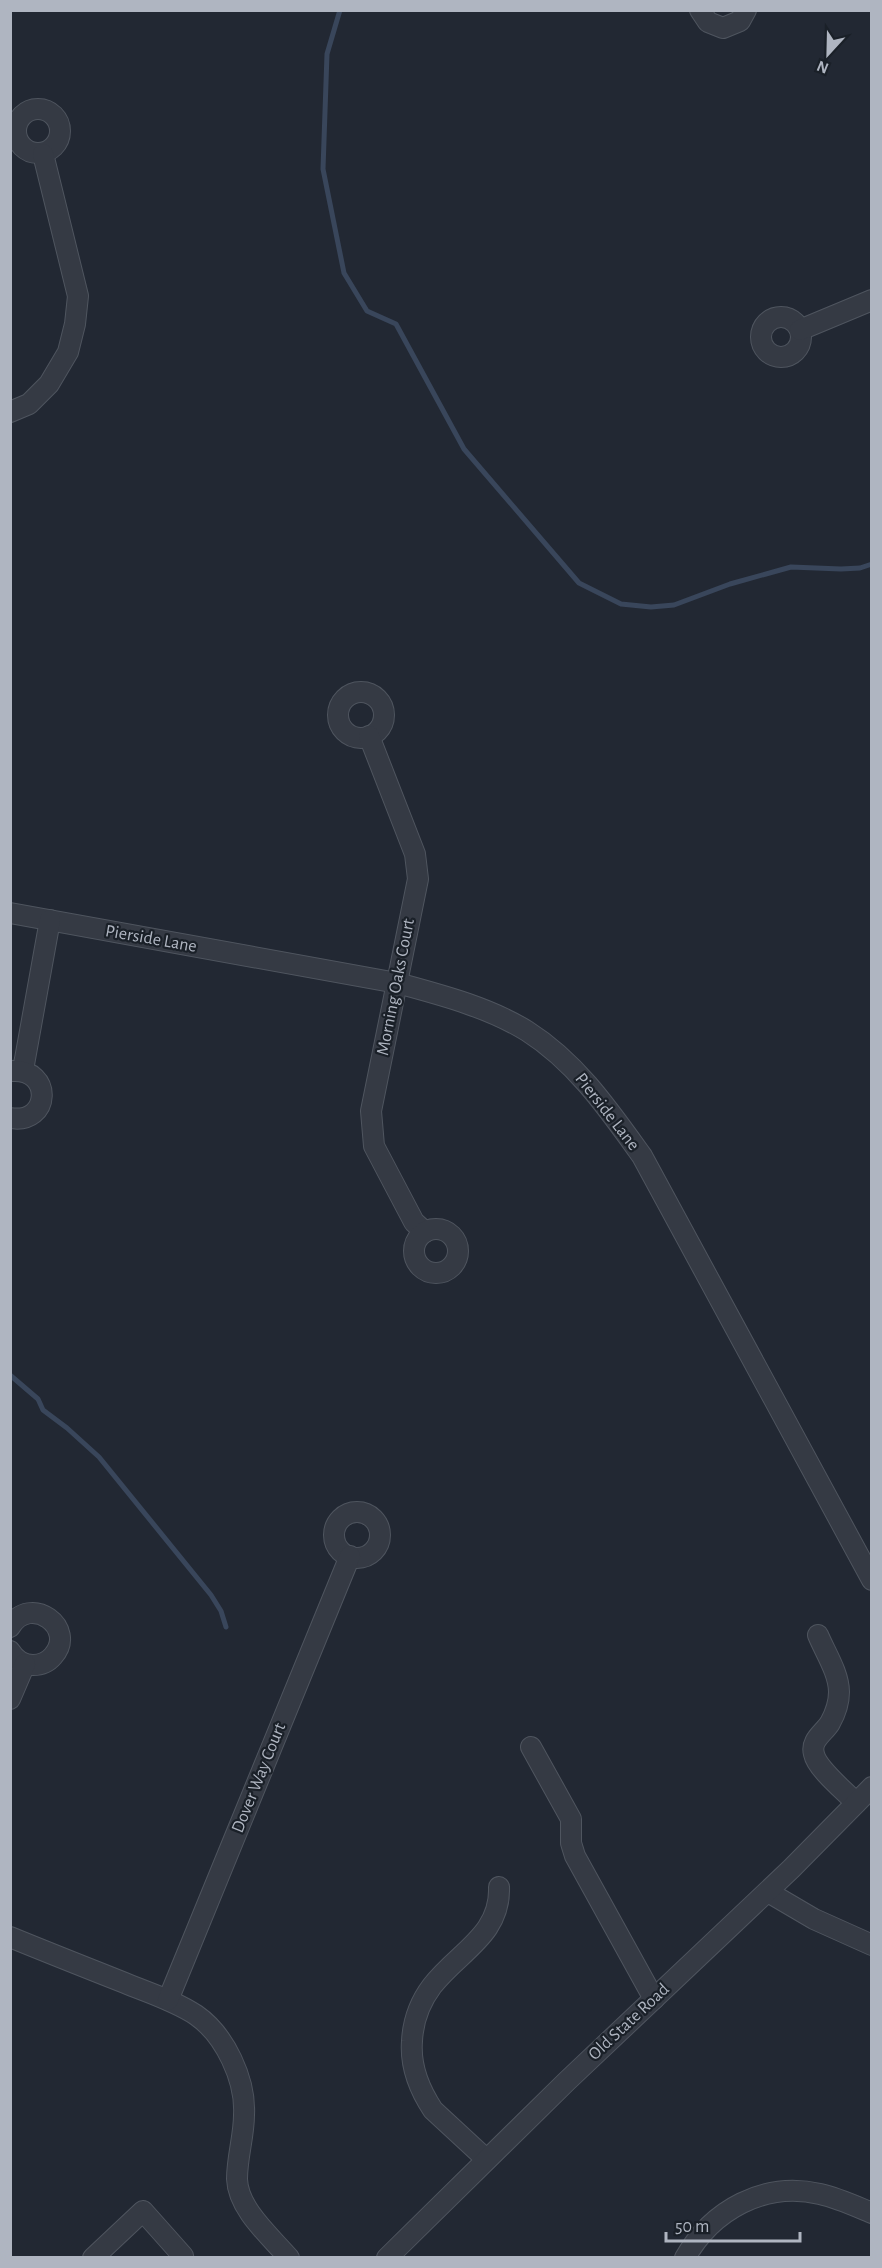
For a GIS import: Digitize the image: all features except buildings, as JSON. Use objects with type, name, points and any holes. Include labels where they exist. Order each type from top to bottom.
[{"type":"street","points":[[700,10],[708,22],[723,28],[740,21],[746,10]]},
{"type":"street","points":[[10,412],[29,404],[49,384],[68,352],[75,324],[78,296],[43,154]]},
{"type":"street","points":[[800,330],[872,300]]},
{"type":"street","name":"Morning Oaks Court","points":[[369,736],[415,854],[418,879],[371,1111],[374,1146],[414,1222],[425,1232]]},
{"type":"street","name":"Pierside Lane","points":[[10,913],[397,983],[445,996],[488,1012],[527,1032],[568,1064],[605,1104],[642,1156],[872,1580]]},
{"type":"street","points":[[10,1118],[27,1118],[37,1110],[41,1102],[40,1086],[36,1078],[17,1070],[50,920]]},
{"type":"street","name":"Dover Way Court","points":[[168,2000],[350,1556]]},
{"type":"street","points":[[10,1627],[21,1616],[38,1613],[53,1621],[58,1628],[60,1645],[51,1659],[36,1665],[18,1657],[10,1699]]},
{"type":"street","points":[[818,1635],[839,1690],[837,1707],[830,1724],[815,1741],[813,1750],[822,1768],[856,1803]]},
{"type":"street","points":[[531,1747],[571,1819],[570,1836],[575,1856],[654,1999]]},
{"type":"street","name":"Old State Road","points":[[387,2258],[486,2159],[768,1892],[872,1787]]},
{"type":"street","points":[[486,2159],[433,2110],[427,2101],[416,2075],[412,2047],[415,2022],[423,1999],[440,1976],[483,1935],[491,1924],[498,1905],[499,1887]]},
{"type":"street","points":[[768,1892],[814,1919],[872,1945]]},
{"type":"street","points":[[10,1937],[168,2000],[197,2016],[215,2034],[237,2075],[242,2090],[245,2114],[237,2181],[242,2198],[253,2217],[289,2258]]},
{"type":"street","points":[[685,2258],[694,2242],[710,2223],[730,2208],[749,2199],[773,2192],[818,2193],[872,2213]]},
{"type":"street","points":[[93,2258],[143,2211],[183,2256],[182,2258]]},
{"type":"waterway","points":[[340,10],[327,54],[323,169],[344,273],[367,311],[396,324],[464,449],[579,583],[621,604],[651,607],[674,605],[730,584],[791,567],[841,569],[860,568],[872,564]]},
{"type":"waterway","points":[[10,1375],[38,1399],[43,1410],[99,1457],[211,1595],[221,1611],[226,1627]]}]
